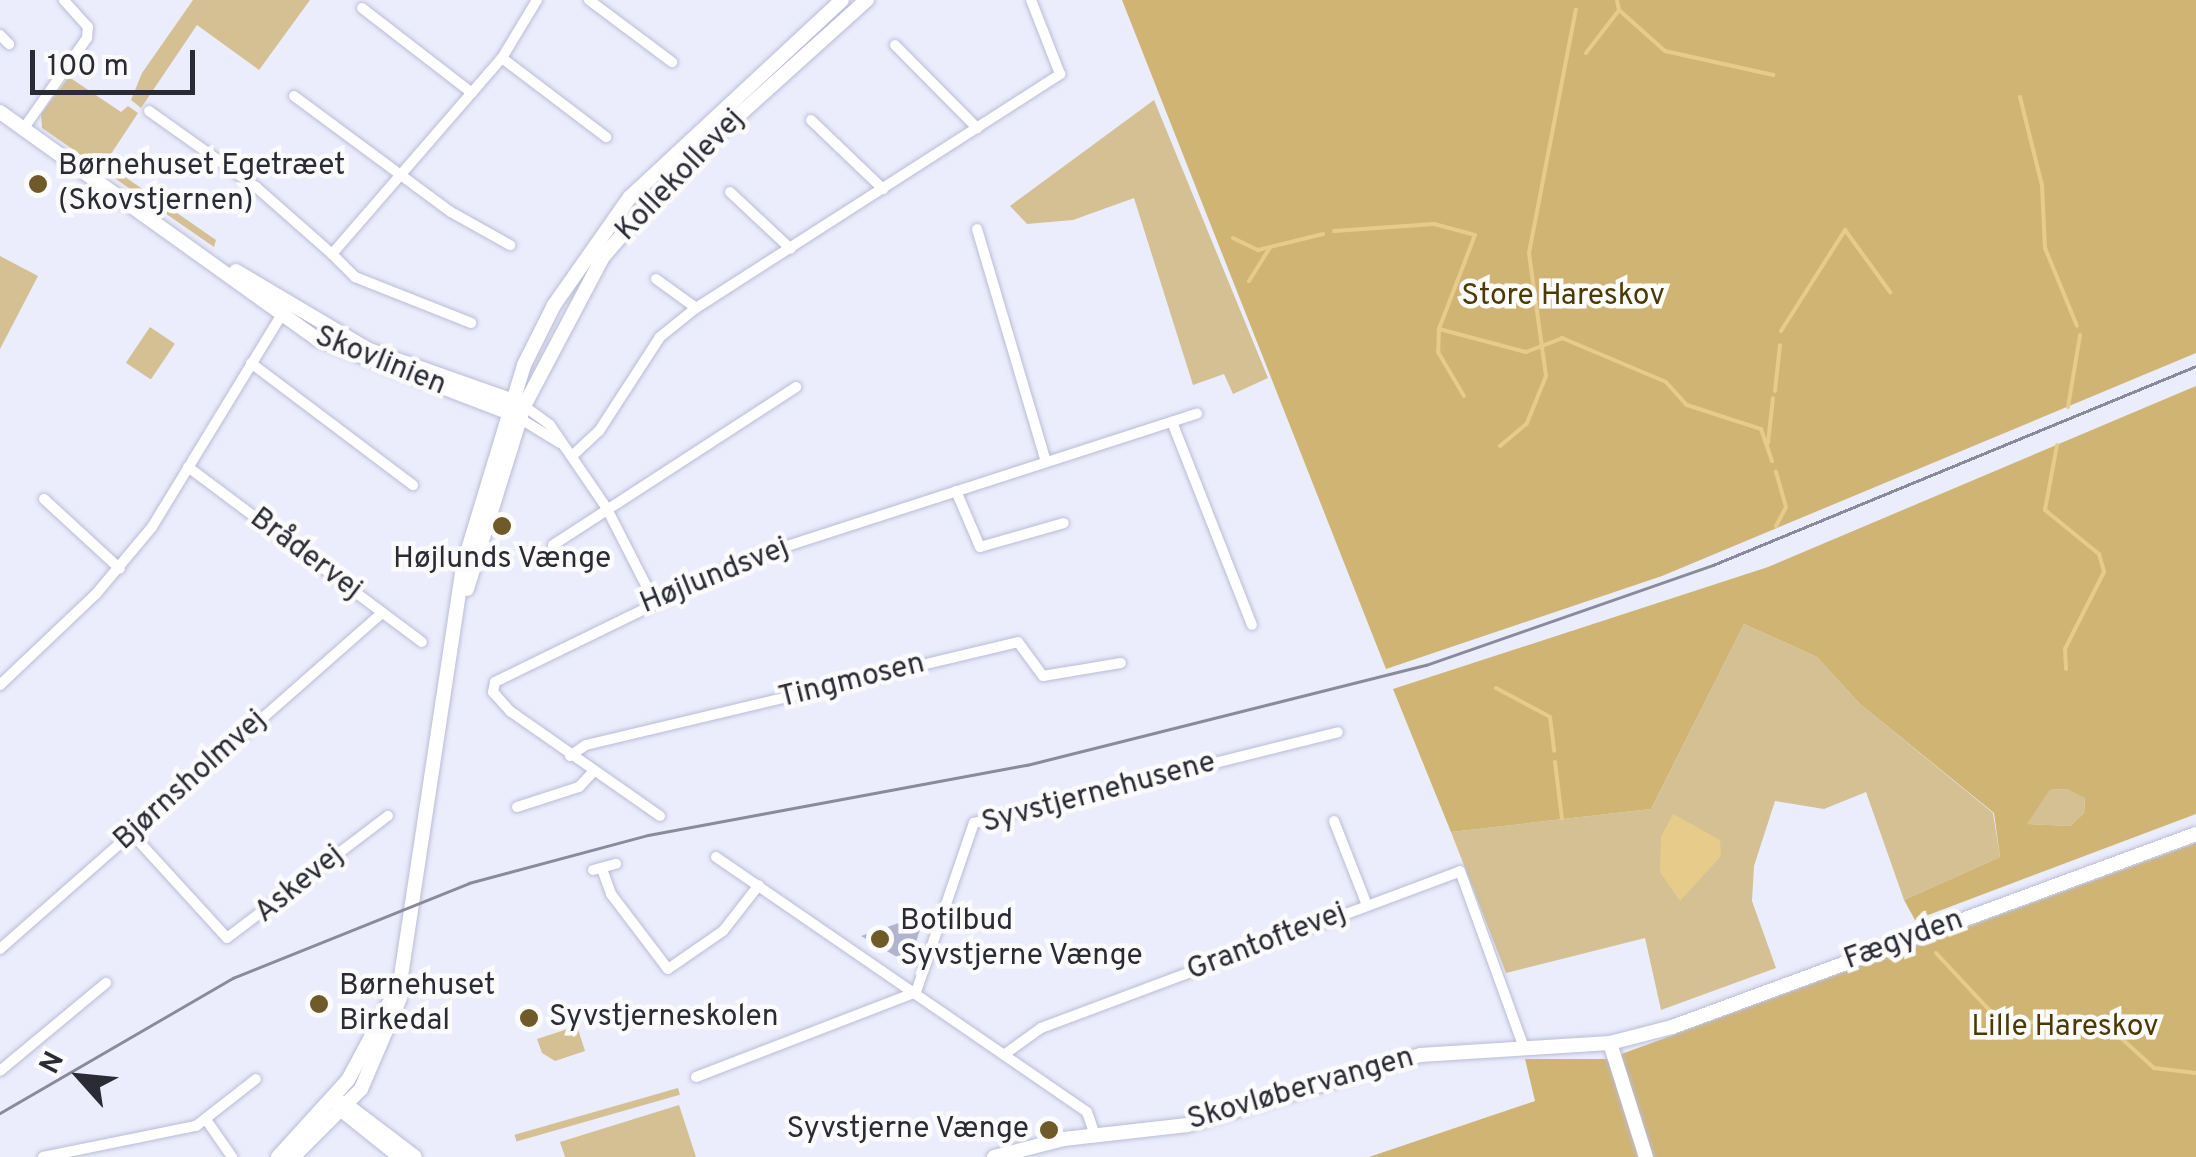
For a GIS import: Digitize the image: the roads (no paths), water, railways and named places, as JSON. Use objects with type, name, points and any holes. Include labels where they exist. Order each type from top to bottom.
[{"type":"street","points":[[24,128],[87,38],[88,27],[64,0]]},
{"type":"street","points":[[332,254],[502,58],[537,0]]},
{"type":"street","points":[[588,0],[672,62]]},
{"type":"street","name":"Kollekollevej","points":[[293,1157],[341,1105],[400,982],[460,610],[514,408],[554,305],[630,197],[842,0]]},
{"type":"street","name":"Kollekollevej","points":[[514,408],[566,314],[644,206],[866,0]]},
{"type":"street","points":[[572,456],[599,431],[660,336],[696,308],[1060,74],[1031,0]]},
{"type":"street","points":[[362,8],[472,93]]},
{"type":"street","points":[[895,45],[977,128]]},
{"type":"street","points":[[502,58],[606,137]]},
{"type":"street","points":[[294,96],[510,245]]},
{"type":"street","name":"Skovlinien","points":[[0,112],[351,355],[514,408]]},
{"type":"street","points":[[149,112],[256,186],[355,277],[470,324]]},
{"type":"street","points":[[811,120],[883,189]]},
{"type":"street","points":[[730,192],[791,249]]},
{"type":"street","points":[[977,229],[1046,462]]},
{"type":"street","points":[[656,279],[696,308]]},
{"type":"street","points":[[0,685],[120,569],[188,467],[284,309]]},
{"type":"street","points":[[251,364],[414,486]]},
{"type":"street","points":[[553,545],[796,386]]},
{"type":"street","points":[[514,408],[572,456],[606,507],[653,599]]},
{"type":"street","name":"Højlundsvej","points":[[570,756],[493,692],[500,678],[653,599],[956,491],[1197,414]]},
{"type":"street","points":[[1172,422],[1252,626]]},
{"type":"street","name":"Brådervej","points":[[188,467],[422,642]]},
{"type":"street","points":[[956,491],[980,547],[1064,524]]},
{"type":"street","points":[[44,499],[120,569]]},
{"type":"street","name":"Bjørnsholmvej","points":[[0,949],[382,613]]},
{"type":"street","name":"Tingmosen","points":[[570,756],[586,745],[1018,642],[1043,676],[1121,664]]},
{"type":"street","name":"Syvstjernehusene","points":[[916,992],[974,824],[1338,732]]},
{"type":"street","points":[[570,756],[660,816]]},
{"type":"street","points":[[518,808],[579,787],[594,772]]},
{"type":"street","name":"Askevej","points":[[133,835],[227,938],[388,816]]},
{"type":"street","name":"Grantoftevej","points":[[1334,821],[1367,905]]},
{"type":"street","name":"Fægyden","points":[[1610,1043],[2196,834]]},
{"type":"street","points":[[716,858],[1087,1112],[1094,1135]]},
{"type":"street","points":[[616,864],[597,869],[611,894],[668,969],[723,931],[759,885]]},
{"type":"street","name":"Grantoftevej","points":[[1005,1054],[1041,1028],[1460,871],[1524,1048]]},
{"type":"street","points":[[0,1072],[106,983]]},
{"type":"street","points":[[696,1077],[916,992]]},
{"type":"street","points":[[1610,1043],[1646,1157]]},
{"type":"street","name":"Skovløbervangen","points":[[994,1157],[1094,1135],[1188,1124],[1420,1054],[1610,1043]]},
{"type":"street","points":[[43,1157],[207,1121],[256,1078]]},
{"type":"street","points":[[341,1105],[401,1157]]},
{"type":"street","points":[[341,1105],[414,1157]]},
{"type":"street","name":"Kollekollevej","points":[[278,1157],[341,1105]]},
{"type":"street","points":[[207,1121],[232,1157]]},
{"type":"waterway","points":[[1617,0],[1619,10],[1665,51],[1773,75]]},
{"type":"waterway","points":[[1500,446],[1527,423],[1546,376],[1529,253],[1576,9]]},
{"type":"waterway","points":[[1586,53],[1619,10]]},
{"type":"waterway","points":[[2020,97],[2042,185],[2045,248],[2077,326]]},
{"type":"waterway","points":[[1334,231],[1434,224],[1475,235],[1439,329],[1526,352],[1562,338],[1666,382],[1687,405],[1761,429],[1772,461]]},
{"type":"waterway","points":[[1781,331],[1845,230],[1890,292]]},
{"type":"waterway","points":[[1233,238],[1258,250],[1323,234]]},
{"type":"waterway","points":[[1249,281],[1270,247]]},
{"type":"waterway","points":[[1439,329],[1438,352],[1464,396]]},
{"type":"waterway","points":[[2068,407],[2080,335]]},
{"type":"waterway","points":[[1775,391],[1780,345]]},
{"type":"waterway","points":[[1768,443],[1773,398]]},
{"type":"waterway","points":[[2057,445],[2045,510],[2099,554],[2104,572],[2065,649],[2066,669]]},
{"type":"waterway","points":[[1776,471],[1786,507],[1776,526]]},
{"type":"waterway","points":[[1496,688],[1550,717],[1554,751]]},
{"type":"waterway","points":[[1555,762],[1562,819]]},
{"type":"waterway","points":[[1936,953],[1992,1013],[2017,1020]]},
{"type":"waterway","points":[[2031,1022],[2121,1038],[2154,1068],[2196,1073]]},
{"type":"tram line","points":[[0,1113],[233,978],[469,883],[648,835],[1027,765],[1426,665],[1713,565],[2196,366]]},
{"type":"place","name":"Børnehuset Egetræet (Skovstjernen)","points":[[38,184]]},
{"type":"place","name":"Højlunds Vænge","points":[[502,526]]},
{"type":"place","name":"Botilbud Syvstjerne Vænge","points":[[880,939]]},
{"type":"place","name":"Børnehuset Birkedal","points":[[319,1004]]},
{"type":"place","name":"Syvstjerneskolen","points":[[529,1018]]},
{"type":"place","name":"Syvstjerne Vænge","points":[[1049,1130]]},
{"type":"park label","name":"Store Hareskov","points":[[1563,297]]},
{"type":"park label","name":"Lille Hareskov","points":[[2065,1028]]}]
